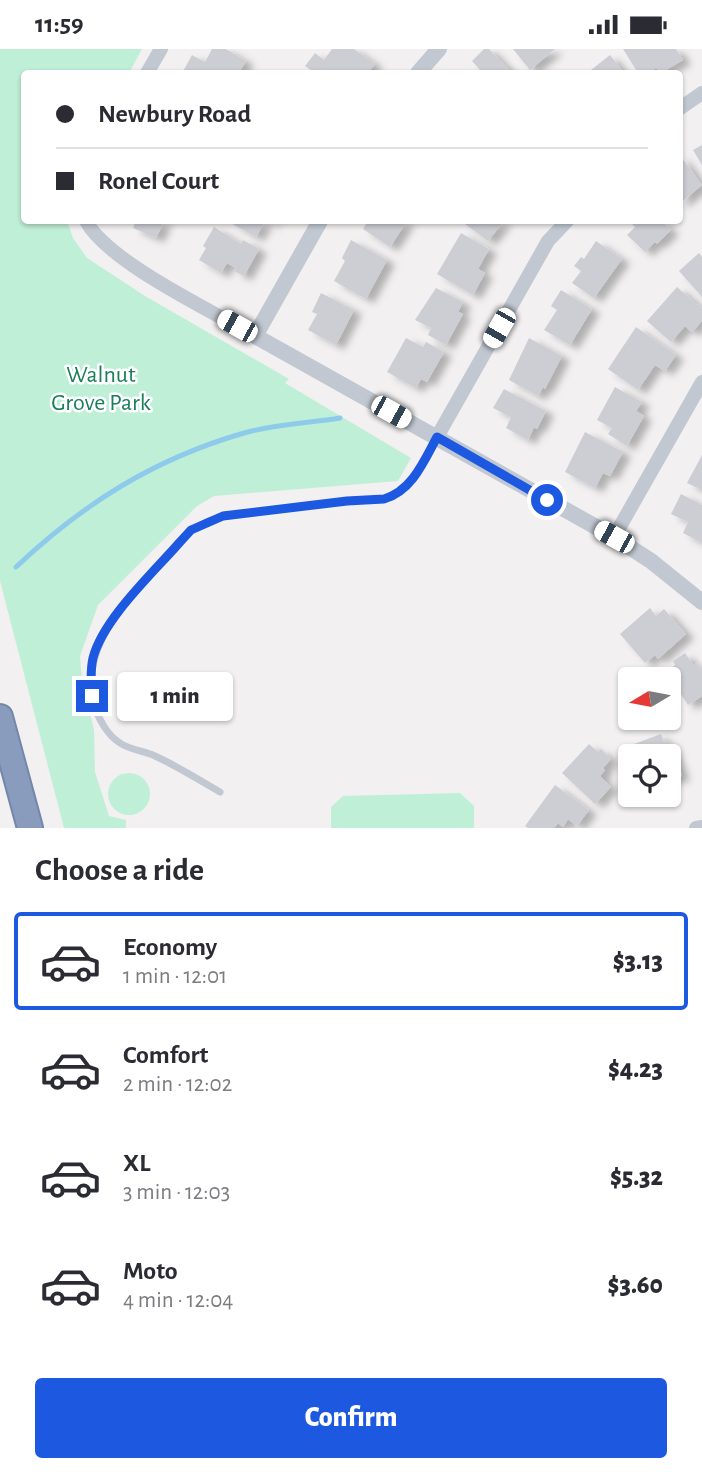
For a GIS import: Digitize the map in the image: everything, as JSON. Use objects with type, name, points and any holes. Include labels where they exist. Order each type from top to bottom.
[{"type":"highway","points":[[0,717],[30,828]]},
{"type":"street","points":[[149,70],[161,49]]},
{"type":"street","points":[[421,70],[439,49]]},
{"type":"street","points":[[683,106],[702,93]]},
{"type":"street","points":[[88,224],[103,243],[145,273],[614,537],[651,561],[702,602]]},
{"type":"street","points":[[255,336],[318,224]]},
{"type":"street","points":[[437,437],[548,241],[564,224]]},
{"type":"street","points":[[614,537],[702,381]]},
{"type":"street","points":[[696,828],[702,827]]},
{"type":"lane","points":[[220,792],[155,756],[120,743],[106,729],[94,705],[90,678],[98,643],[112,621],[191,530],[208,521],[239,513],[384,499],[397,495],[407,487],[437,437]]},
{"type":"green space","name":"Walnut Grove Park","points":[[0,49],[142,49],[131,70],[21,70],[21,224],[68,224],[73,238],[87,258],[145,296],[289,379],[285,383],[411,458],[398,481],[214,496],[197,506],[98,605],[80,656],[82,680],[94,730],[95,772],[109,816],[126,820],[126,828],[64,828],[0,581]]},
{"type":"green space","points":[[129,773],[144,779],[150,794],[144,809],[129,815],[114,809],[108,794],[114,779]]},
{"type":"green space","points":[[460,793],[474,806],[474,828],[331,828],[331,807],[343,796]]},
{"type":"building","points":[[212,49],[226,49],[246,61],[241,70],[184,70],[192,55],[205,62]]},
{"type":"building","points":[[332,49],[354,49],[375,64],[370,70],[311,70],[305,66],[315,53],[324,60]]},
{"type":"building","points":[[484,49],[489,49],[509,70],[480,70],[472,61]]},
{"type":"building","points":[[513,49],[555,49],[530,70]]},
{"type":"building","points":[[623,49],[676,49],[683,60],[666,70],[636,70]]},
{"type":"building","points":[[610,55],[622,70],[591,70]]},
{"type":"building","points":[[702,145],[702,165],[693,150]]},
{"type":"building","points":[[683,159],[702,185],[683,201]]},
{"type":"building","points":[[135,224],[163,224],[156,238],[133,228]]},
{"type":"building","points":[[232,224],[263,224],[256,237]]},
{"type":"building","points":[[366,224],[405,224],[390,247],[363,229]]},
{"type":"building","points":[[465,224],[502,224],[488,241]]},
{"type":"building","points":[[632,224],[664,224],[671,230],[645,252],[627,235],[635,227]]},
{"type":"building","points":[[214,227],[241,244],[243,240],[259,249],[244,276],[234,271],[236,268],[227,263],[221,273],[199,260],[206,248],[203,246]]},
{"type":"building","points":[[461,233],[489,249],[478,269],[485,273],[473,295],[437,274]]},
{"type":"building","points":[[351,240],[387,260],[366,299],[334,281],[345,261],[342,258]]},
{"type":"building","points":[[596,241],[622,259],[594,298],[572,283],[581,271],[574,266],[581,257],[584,259]]},
{"type":"building","points":[[699,253],[702,257],[702,297],[679,271]]},
{"type":"building","points":[[677,287],[702,309],[702,321],[692,332],[685,326],[671,342],[647,321]]},
{"type":"building","points":[[436,288],[463,302],[458,312],[463,314],[446,345],[428,335],[431,328],[415,320]]},
{"type":"building","points":[[561,290],[592,309],[570,345],[544,330],[557,310],[551,306]]},
{"type":"building","points":[[321,293],[354,310],[336,345],[308,330],[317,314],[312,312]]},
{"type":"building","points":[[636,327],[676,355],[665,371],[655,365],[638,390],[608,369]]},
{"type":"building","points":[[406,338],[423,347],[426,342],[444,352],[427,382],[421,379],[416,388],[387,372]]},
{"type":"building","points":[[529,338],[562,356],[545,389],[543,387],[538,396],[509,380]]},
{"type":"building","points":[[615,387],[642,402],[636,411],[644,416],[627,446],[608,434],[612,428],[597,420]]},
{"type":"building","points":[[504,389],[546,411],[528,440],[506,428],[511,417],[493,408]]},
{"type":"building","points":[[585,432],[623,452],[610,476],[603,473],[595,488],[565,472]]},
{"type":"building","points":[[702,455],[702,490],[687,483]]},
{"type":"building","points":[[681,494],[702,505],[702,543],[683,533],[688,522],[671,514]]},
{"type":"building","points":[[650,608],[656,616],[664,609],[686,634],[658,659],[655,655],[645,663],[620,634]]},
{"type":"building","points":[[685,653],[694,666],[696,663],[700,670],[702,668],[702,696],[688,705],[681,694],[681,667],[672,667],[675,665],[673,661]]},
{"type":"building","points":[[661,734],[664,742],[669,741],[670,744],[634,744]]},
{"type":"building","points":[[589,744],[598,752],[601,749],[611,759],[600,776],[611,787],[595,804],[562,773]]},
{"type":"building","points":[[555,785],[589,810],[577,826],[568,819],[563,827],[558,823],[554,828],[525,826]]},
{"type":"waterway","points":[[16,567],[94,503],[150,470],[180,456],[256,430],[340,418]]},
{"type":"route","points":[[92,696],[90,678],[93,660],[98,643],[112,621],[191,530],[208,521],[239,513],[384,499],[397,495],[407,487],[437,437],[547,500]]}]
